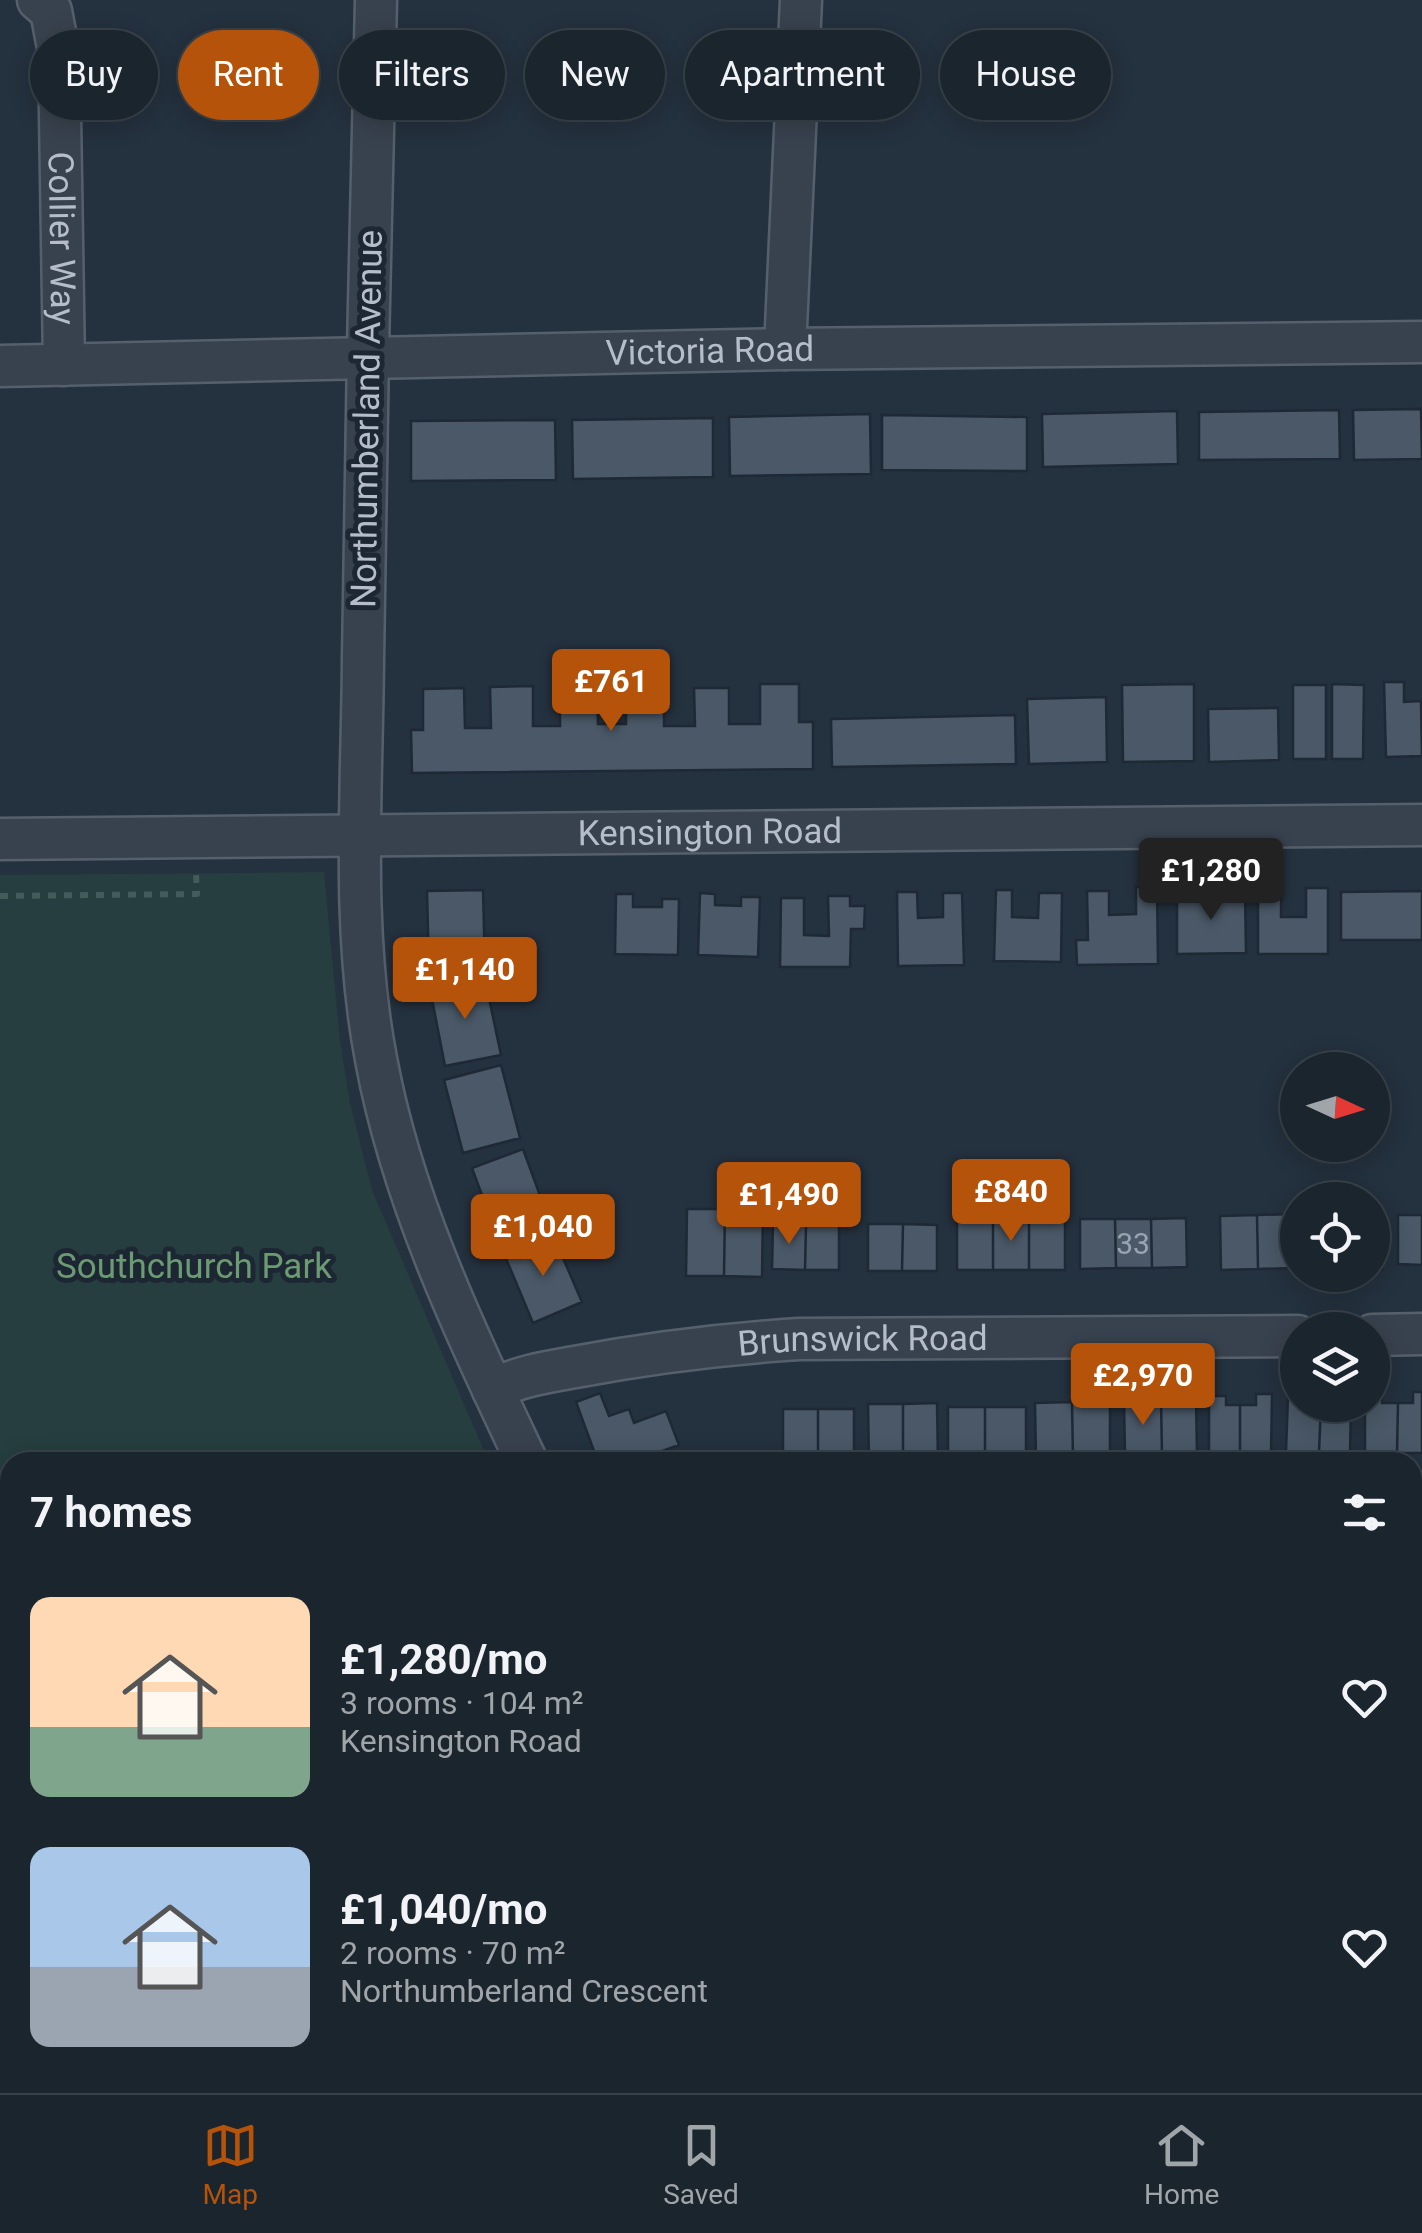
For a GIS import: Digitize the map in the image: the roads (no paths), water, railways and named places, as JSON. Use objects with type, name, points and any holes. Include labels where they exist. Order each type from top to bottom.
[{"type":"street","name":"Collier Way","points":[[38,0],[50,11],[60,53],[64,365]]},
{"type":"street","name":"Northumberland Avenue","points":[[376,0],[367,358],[362,934],[376,1060],[400,1156],[433,1254],[522,1452]]},
{"type":"street","points":[[785,349],[801,0]]},
{"type":"street","name":"Victoria Road","points":[[0,366],[785,349],[1422,342]]},
{"type":"street","name":"Kensington Road","points":[[0,839],[1422,824]]},
{"type":"street","points":[[1390,1335],[1422,1334]]},
{"type":"street","name":"Brunswick Road","points":[[493,1390],[523,1377],[629,1356],[780,1340],[1280,1336]]},
{"type":"park label","name":"Southchurch Park","points":[[194,1266]]}]
